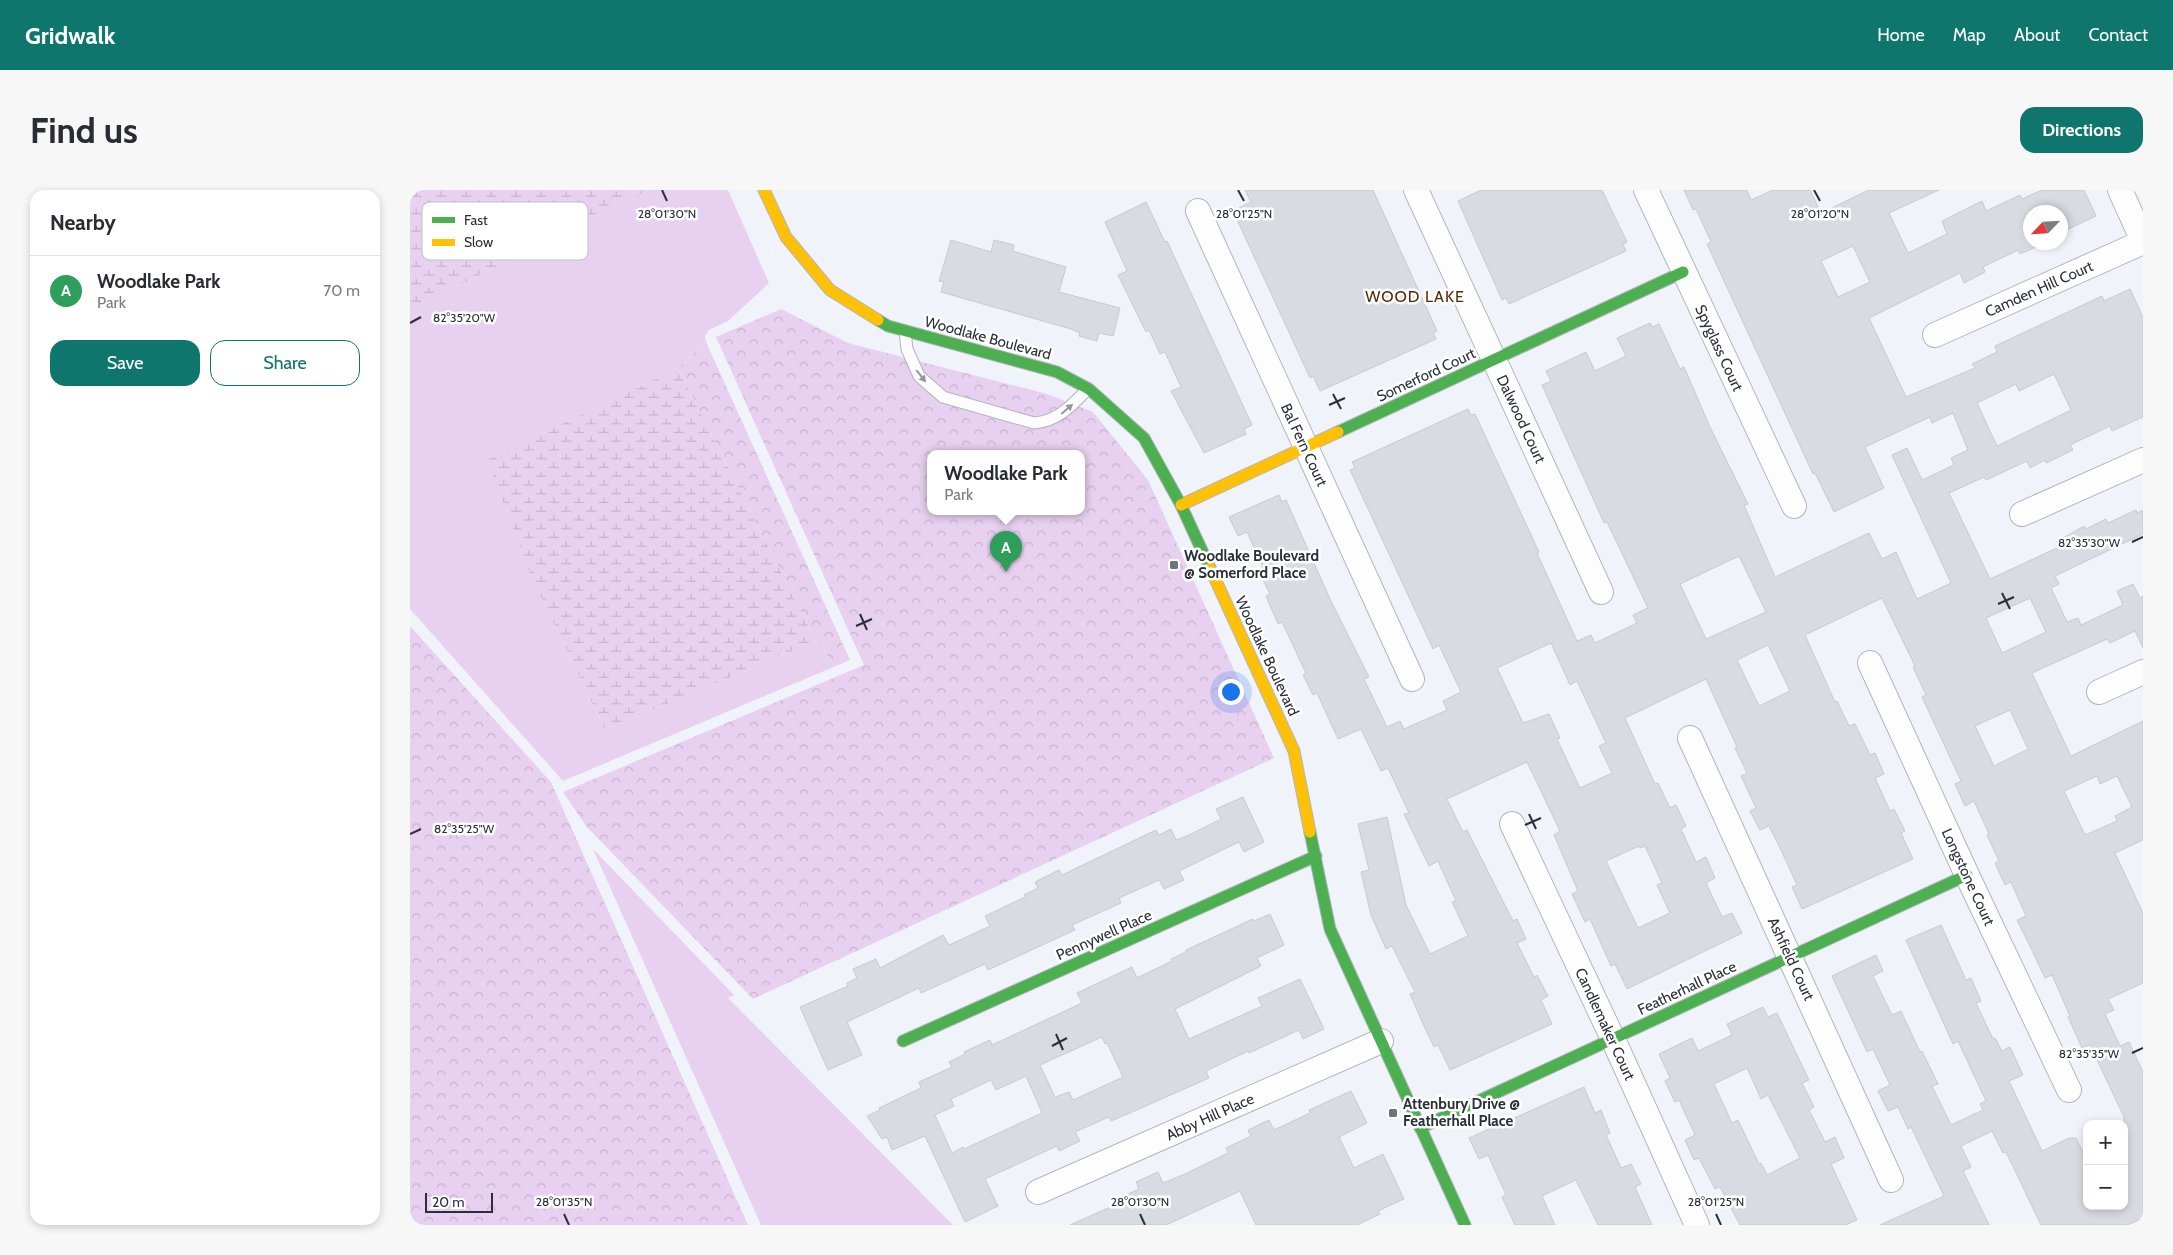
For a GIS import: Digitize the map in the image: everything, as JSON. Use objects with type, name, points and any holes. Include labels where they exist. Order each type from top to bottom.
[{"type":"street","name":"Woodlake Boulevard","points":[[764,190],[786,237],[830,290],[888,326],[1057,372],[1089,389],[1144,438],[1181,505],[1294,751],[1330,929],[1420,1128],[1459,1223]]},
{"type":"street","name":"Dalwood Court","points":[[1416,190],[1601,592]]},
{"type":"street","name":"Spyglass Court","points":[[1646,190],[1794,506]]},
{"type":"street","points":[[2120,190],[2143,242]]},
{"type":"street","name":"Bal Fern Court","points":[[1198,211],[1412,679]]},
{"type":"street","name":"Camden Hill Court","points":[[1935,335],[2143,242]]},
{"type":"street","name":"Somerford Court","points":[[1181,505],[1683,272]]},
{"type":"street","points":[[2022,514],[2143,460]]},
{"type":"street","name":"Longstone Court","points":[[1870,663],[1967,875],[2069,1090]]},
{"type":"street","points":[[2099,692],[2143,672]]},
{"type":"street","name":"Ashfield Court","points":[[1690,738],[1892,1180]]},
{"type":"street","name":"Candlemaker Court","points":[[1512,824],[1613,1039],[1696,1225]]},
{"type":"street","name":"Pennywell Place","points":[[903,1041],[1316,856]]},
{"type":"street","name":"Featherhall Place","points":[[1420,1128],[1967,875]]},
{"type":"street","name":"Abby Hill Place","points":[[1038,1192],[1381,1042]]},
{"type":"lane","points":[[905,331],[907,350],[919,376],[943,397],[1034,423],[1047,422],[1063,414],[1089,389]]},
{"type":"green space","points":[[410,190],[650,190],[588,221],[588,202],[422,202],[422,260],[510,260],[410,310]]},
{"type":"green space","points":[[650,190],[728,190],[769,283],[728,321],[709,330],[705,336],[706,342],[678,368],[488,460],[531,576],[605,730],[816,641],[836,666],[563,781],[410,609],[410,310],[510,260],[588,260],[588,221]]},
{"type":"green space","points":[[781,309],[848,343],[1047,394],[1093,412],[1148,480],[1274,758],[753,999],[586,826],[563,792],[864,665],[716,337]]},
{"type":"green space","points":[[706,342],[850,660],[836,666],[816,641],[678,368]]},
{"type":"green space","points":[[678,368],[816,641],[605,730],[531,576],[487,460]]},
{"type":"green space","points":[[410,626],[551,782],[748,1225],[410,1225]]},
{"type":"green space","points":[[593,849],[734,995],[728,998],[953,1225],[761,1225]]},
{"type":"building","points":[[1245,190],[1373,190],[1437,331],[1433,333],[1436,339],[1320,391],[1313,376],[1310,378],[1233,211],[1251,202]]},
{"type":"building","points":[[1481,190],[1602,190],[1627,242],[1623,244],[1626,251],[1509,304],[1506,298],[1502,300],[1458,201]]},
{"type":"building","points":[[1684,190],[1747,190],[1751,200],[1773,190],[1810,190],[1821,213],[1869,190],[1939,190],[1889,213],[1908,253],[1947,234],[1942,221],[1982,201],[1986,211],[2020,195],[2022,199],[2042,190],[2084,190],[2096,216],[2068,229],[2068,205],[2023,205],[2023,250],[2029,250],[2020,254],[2018,250],[1983,267],[1985,272],[1964,283],[1960,273],[1869,318],[1906,397],[1975,368],[1972,364],[1997,352],[1995,346],[2102,296],[2104,301],[2130,289],[2143,317],[2143,417],[2112,431],[2110,426],[2070,445],[2073,450],[2046,463],[2045,460],[2030,468],[2027,461],[1986,480],[1984,477],[1949,493],[1990,579],[2059,547],[2056,542],[2084,526],[2086,529],[2106,519],[2108,523],[2136,510],[2137,513],[2143,510],[2143,534],[2055,576],[2059,584],[2051,588],[2067,622],[2078,618],[2081,625],[2123,605],[2117,591],[2133,584],[2140,598],[2143,596],[2143,648],[2135,631],[2110,643],[2107,639],[2032,673],[2071,756],[2143,721],[2143,840],[2115,853],[2143,913],[2143,983],[2108,999],[2114,1010],[2105,1014],[2120,1046],[2129,1042],[2143,1072],[2143,1218],[2128,1225],[2041,1225],[2006,1152],[2003,1153],[1992,1131],[1961,1146],[1971,1167],[1963,1171],[1989,1225],[1880,1225],[1944,1196],[1911,1127],[1908,1129],[1898,1107],[1888,1111],[1878,1091],[1890,1085],[1873,1049],[1867,1052],[1832,976],[1876,955],[1883,971],[1873,976],[1892,1015],[1901,1011],[1920,1052],[1922,1051],[1938,1084],[1932,1086],[1951,1125],[1983,1110],[1980,1104],[1986,1101],[1958,1041],[1953,1044],[1906,940],[1941,925],[1966,980],[1971,978],[1981,1001],[1976,1003],[1993,1039],[1995,1038],[2002,1051],[2010,1047],[2023,1075],[2009,1081],[2042,1151],[2069,1138],[2076,1138],[2083,1152],[2083,1210],[2128,1210],[2128,1120],[2124,1120],[2090,1045],[2082,1048],[2052,975],[2045,978],[2017,920],[2026,916],[2011,882],[2005,885],[1995,863],[1999,861],[1974,801],[1965,806],[1955,784],[1961,781],[1922,697],[1926,695],[1913,667],[1915,666],[1882,598],[1805,635],[1835,702],[1837,701],[1849,726],[1855,724],[1870,755],[1875,753],[1884,774],[1875,778],[1890,811],[1894,809],[1905,831],[1901,833],[1913,859],[1802,909],[1792,887],[1797,885],[1769,826],[1760,830],[1750,811],[1756,808],[1741,776],[1747,773],[1706,679],[1625,718],[1655,784],[1658,783],[1670,808],[1676,805],[1686,826],[1681,829],[1696,862],[1706,857],[1715,878],[1706,883],[1722,917],[1732,913],[1742,933],[1627,989],[1615,964],[1611,966],[1590,919],[1585,922],[1572,894],[1578,891],[1554,835],[1560,831],[1527,762],[1447,799],[1463,832],[1467,830],[1513,921],[1517,919],[1526,939],[1517,943],[1534,977],[1537,975],[1548,996],[1541,1000],[1552,1024],[1450,1070],[1438,1045],[1434,1047],[1424,1026],[1410,994],[1415,992],[1392,946],[1386,949],[1371,915],[1361,872],[1369,870],[1358,824],[1387,817],[1406,905],[1430,954],[1468,936],[1452,902],[1456,901],[1438,861],[1429,866],[1404,814],[1409,813],[1388,768],[1381,771],[1361,729],[1338,739],[1317,693],[1313,695],[1303,675],[1306,673],[1282,622],[1278,624],[1266,596],[1270,594],[1258,569],[1263,567],[1247,532],[1238,536],[1229,517],[1279,495],[1282,502],[1286,500],[1330,599],[1369,677],[1364,679],[1387,727],[1400,721],[1404,729],[1447,710],[1443,701],[1461,692],[1439,645],[1433,649],[1350,470],[1355,468],[1352,462],[1468,409],[1471,415],[1475,414],[1539,552],[1537,553],[1577,641],[1591,635],[1595,643],[1637,623],[1633,615],[1648,608],[1607,522],[1604,523],[1542,385],[1551,381],[1546,371],[1586,352],[1595,371],[1626,356],[1617,338],[1650,323],[1652,327],[1659,324],[1680,369],[1684,367],[1710,427],[1748,504],[1744,505],[1775,577],[1869,533],[1882,559],[1896,552],[1917,599],[1951,583],[1892,455],[1907,448],[1922,480],[1954,465],[1951,458],[1968,450],[1953,413],[1932,423],[1930,417],[1865,447],[1884,488],[1834,512],[1815,473],[1813,474],[1707,244],[1711,242],[1696,209],[1693,210]],"holes":[[[1853,246],[1870,282],[1838,297],[1821,261]],[[2054,374],[2071,410],[1997,446],[1977,403],[2016,384],[2019,391]],[[1739,556],[1766,612],[1706,639],[1680,584]],[[2030,598],[2046,632],[2002,653],[1986,618]],[[1551,643],[1570,685],[1577,681],[1606,743],[1599,746],[1612,773],[1580,788],[1557,739],[1560,738],[1549,714],[1523,723],[1497,668]],[[1768,645],[1790,691],[1759,706],[1737,660]],[[2010,710],[2028,749],[1994,766],[1975,726]],[[2097,776],[2100,784],[2117,776],[2132,807],[2115,816],[2117,821],[2085,835],[2064,791]],[[1639,846],[1640,848],[1645,846],[1662,883],[1657,885],[1670,913],[1638,928],[1606,861]]]},
{"type":"building","points":[[1146,202],[1165,242],[1167,241],[1252,425],[1244,429],[1246,434],[1204,453],[1171,391],[1181,387],[1165,352],[1160,354],[1149,330],[1146,332],[1118,275],[1127,271],[1105,222]]},
{"type":"building","points":[[951,240],[991,252],[994,240],[1014,245],[1013,251],[1066,267],[1059,292],[1120,308],[1113,336],[1099,333],[1097,341],[1079,336],[1080,333],[1071,329],[941,292],[944,282],[939,281]]},
{"type":"building","points":[[1243,797],[1264,842],[1244,852],[1239,842],[1179,871],[1184,880],[1164,889],[1159,880],[1119,898],[1121,903],[1072,925],[1075,930],[988,970],[985,964],[921,993],[919,988],[847,1022],[862,1055],[828,1070],[800,1007],[848,986],[847,983],[857,978],[853,969],[876,959],[880,968],[943,935],[949,945],[990,926],[985,916],[1025,897],[1024,895],[1038,888],[1035,882],[1059,870],[1062,875],[1156,830],[1159,835],[1171,829],[1176,840],[1189,835],[1221,819],[1216,809]]},
{"type":"building","points":[[1270,914],[1284,945],[1257,958],[1261,966],[1175,1009],[1189,1039],[1262,1006],[1258,998],[1300,979],[1324,1029],[1303,1039],[1299,1030],[1249,1053],[1248,1051],[1206,1071],[1209,1078],[1111,1121],[1109,1117],[1075,1132],[1080,1141],[1059,1151],[1057,1146],[985,1179],[998,1206],[965,1222],[925,1136],[892,1150],[887,1137],[882,1139],[867,1116],[880,1110],[879,1108],[921,1088],[919,1082],[952,1067],[949,1062],[965,1054],[964,1052],[990,1040],[992,1045],[1082,1003],[1077,993],[1132,967],[1137,978],[1172,961],[1171,959],[1186,952],[1186,950],[1253,919],[1254,921]],"holes":[[[1102,1037],[1105,1044],[1107,1043],[1123,1077],[1073,1100],[1069,1092],[1055,1097],[1040,1065]],[[1026,1076],[1042,1113],[952,1153],[935,1115],[954,1106],[951,1099],[991,1080],[996,1090]]]},
{"type":"building","points":[[1763,1007],[1768,1017],[1777,1013],[1809,1080],[1802,1083],[1814,1107],[1809,1110],[1825,1142],[1835,1137],[1844,1158],[1831,1164],[1857,1220],[1845,1225],[1740,1225],[1720,1187],[1715,1189],[1699,1158],[1694,1160],[1685,1140],[1695,1135],[1679,1100],[1675,1102],[1665,1081],[1670,1078],[1659,1054],[1692,1038],[1698,1051],[1732,1035],[1727,1024]],"holes":[[[1747,1068],[1761,1099],[1768,1095],[1800,1158],[1767,1175],[1761,1163],[1759,1164],[1738,1120],[1732,1123],[1714,1084]]]},
{"type":"building","points":[[1584,1087],[1595,1113],[1601,1110],[1610,1133],[1606,1135],[1621,1168],[1631,1164],[1641,1184],[1635,1187],[1652,1225],[1598,1225],[1576,1180],[1542,1196],[1555,1225],[1515,1225],[1502,1197],[1506,1195],[1488,1155],[1479,1159],[1469,1138]]},
{"type":"building","points":[[1351,1091],[1367,1123],[1339,1137],[1354,1168],[1383,1154],[1404,1199],[1378,1211],[1380,1214],[1357,1225],[1256,1225],[1240,1191],[1166,1225],[1070,1225],[1117,1204],[1115,1200],[1139,1189],[1136,1182],[1158,1172],[1163,1183],[1185,1174],[1228,1153],[1226,1148],[1251,1136],[1248,1130],[1269,1120],[1274,1130],[1310,1113],[1309,1110]]},
{"type":"traffic: fast","points":[[1338,432],[1683,272]]},
{"type":"traffic: fast","points":[[878,320],[888,326],[1057,372],[1089,389],[1144,438],[1181,505],[1210,568]]},
{"type":"traffic: fast","points":[[1310,832],[1330,929],[1465,1225]]},
{"type":"traffic: fast","points":[[903,1041],[1316,856]]},
{"type":"traffic: fast","points":[[1420,1128],[1967,875]]},
{"type":"traffic: slow","points":[[764,190],[786,237],[830,290],[878,320]]},
{"type":"traffic: slow","points":[[1181,505],[1338,432]]},
{"type":"traffic: slow","points":[[1210,568],[1294,751],[1310,832]]},
{"type":"place","name":"Woodlake Boulevard @ Somerford Place","points":[[1174,565]]},
{"type":"place","name":"Woodlake Park","points":[[1006,572]]},
{"type":"place","name":"Attenbury Drive @ Featherhall Place","points":[[1393,1113]]},
{"type":"district","name":"WOOD LAKE","points":[[1415,296]]}]
